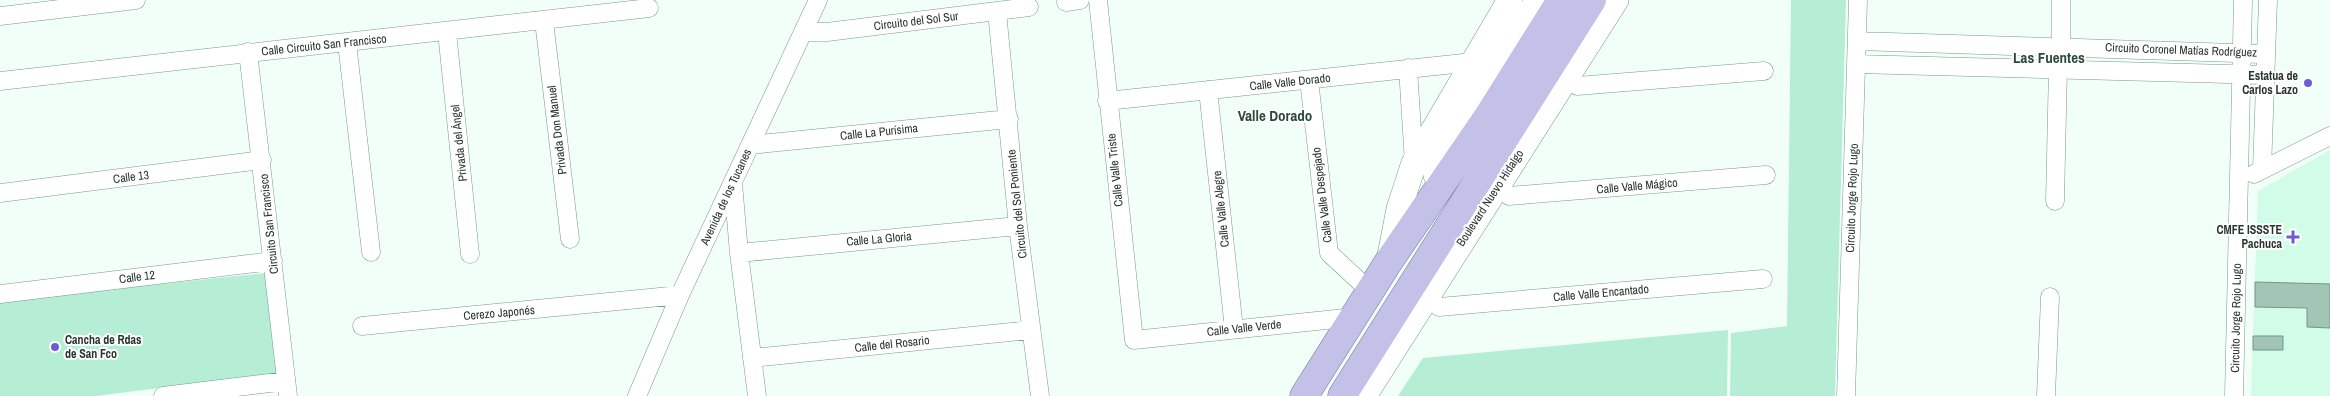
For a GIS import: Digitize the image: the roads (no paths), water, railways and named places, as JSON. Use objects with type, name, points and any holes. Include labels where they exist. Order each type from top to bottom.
[{"type":"main road","points":[[1389,261],[1398,209],[1414,163],[1510,0]]},
{"type":"main road","points":[[1304,396],[1371,292],[1476,99],[1538,0]]},
{"type":"main road","points":[[1389,261],[1489,116],[1560,0]]},
{"type":"main road","name":"Boulevard Nuevo Hidalgo","points":[[1342,396],[1592,0]]},
{"type":"main road","name":"Boulevard Nuevo Hidalgo","points":[[1364,396],[1616,0]]},
{"type":"main road","name":"Boulevard Nuevo Hidalgo","points":[[1384,396],[1615,24],[1625,0]]},
{"type":"street","points":[[0,16],[136,0]]},
{"type":"street","name":"Avenida de los Tucanes","points":[[636,396],[680,295],[818,0]]},
{"type":"street","name":"Calle Valle Triste","points":[[1098,0],[1107,101],[1134,340]]},
{"type":"street","name":"Circuito Jorge Rojo Lugo","points":[[1846,396],[1858,0]]},
{"type":"street","points":[[2061,0],[2061,46]]},
{"type":"street","name":"Circuito Jorge Rojo Lugo","points":[[2234,396],[2243,0]]},
{"type":"street","points":[[2262,170],[2268,0]]},
{"type":"street","name":"Circuito del Sol Sur","points":[[803,32],[827,32],[1029,7]]},
{"type":"street","name":"Calle Circuito San Francisco","points":[[0,81],[248,52],[347,44],[649,8]]},
{"type":"street","name":"Circuito del Sol Poniente","points":[[997,12],[1009,118],[1018,226],[1040,396]]},
{"type":"street","name":"Privada Don Manuel","points":[[544,21],[570,239]]},
{"type":"street","name":"Privada del Ángel","points":[[447,32],[470,254]]},
{"type":"street","name":"Circuito Coronel Matías Rodríguez","points":[[1857,41],[2266,54]]},
{"type":"street","points":[[347,44],[371,252]]},
{"type":"street","points":[[1953,44],[1953,66]]},
{"type":"street","points":[[2164,72],[2165,50]]},
{"type":"street","name":"Circuito San Francisco","points":[[248,52],[287,388]]},
{"type":"street","name":"Calle Valle Dorado","points":[[1107,101],[1473,62]]},
{"type":"street","name":"Circuito Coronel Matías Rodríguez","points":[[1856,64],[2266,75]]},
{"type":"street","points":[[1408,68],[1414,163]]},
{"type":"street","points":[[2055,201],[2058,68]]},
{"type":"street","points":[[1577,86],[1764,71]]},
{"type":"street","name":"Calle Valle Despejado","points":[[1309,80],[1328,253],[1371,292]]},
{"type":"street","name":"Calle Valle Alegre","points":[[1208,90],[1234,329]]},
{"type":"street","name":"Calle La Purísima","points":[[750,145],[1009,118]]},
{"type":"street","points":[[2238,181],[2330,136]]},
{"type":"street","name":"Calle 13","points":[[0,193],[262,160]]},
{"type":"street","name":"Calle Valle Mágico","points":[[1509,196],[1766,175]]},
{"type":"street","points":[[733,181],[739,253],[757,396]]},
{"type":"street","name":"Calle La Gloria","points":[[739,253],[1018,226]]},
{"type":"street","name":"Calle 12","points":[[0,294],[273,261]]},
{"type":"street","name":"Calle Valle Encantado","points":[[1439,307],[1763,279]]},
{"type":"street","name":"Cerezo Japonés","points":[[362,326],[680,295]]},
{"type":"street","points":[[2046,396],[2050,297]]},
{"type":"street","name":"Calle Valle Verde","points":[[1134,340],[1355,317]]},
{"type":"street","name":"Calle del Rosario","points":[[752,358],[1031,330]]},
{"type":"street","points":[[163,396],[287,388]]},
{"type":"place","name":"Estatua de Carlos Lazo","points":[[2308,83]]},
{"type":"place","name":"CMFE ISSSTE Pachuca","points":[[2293,237]]},
{"type":"place","name":"Cancha de Rdas de San Fco","points":[[55,347]]},
{"type":"district","name":"Las Fuentes","points":[[2049,57]]},
{"type":"district","name":"Valle Dorado","points":[[1275,115]]}]
